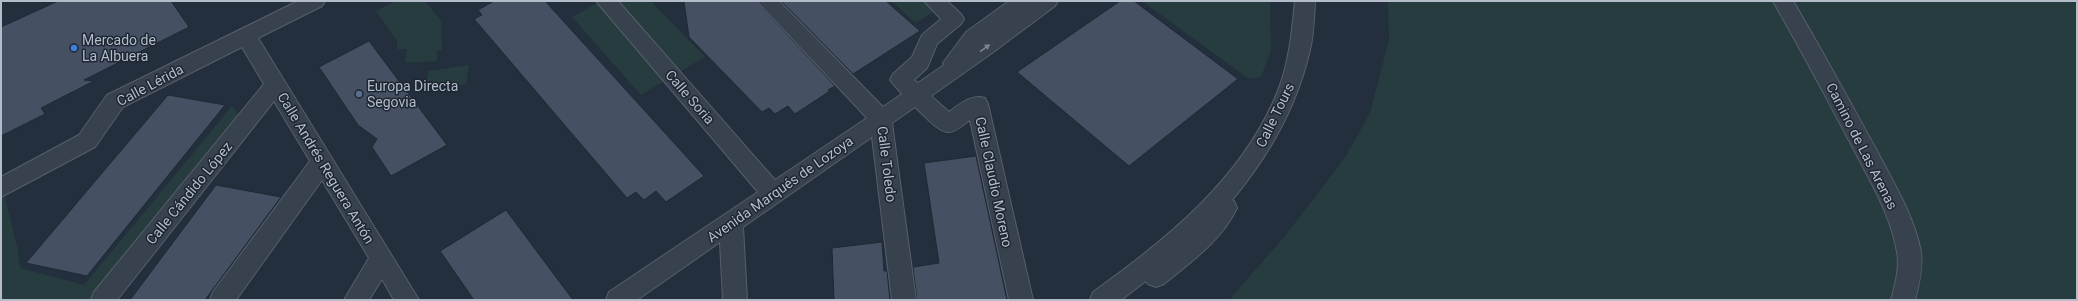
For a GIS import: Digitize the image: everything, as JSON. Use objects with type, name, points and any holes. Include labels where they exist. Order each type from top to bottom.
[{"type":"street","name":"Calle Lérida","points":[[1,188],[87,141],[116,101],[315,1]]},
{"type":"street","name":"Calle Soria","points":[[606,1],[773,194]]},
{"type":"street","name":"Calle Toledo","points":[[767,1],[881,119],[904,300]]},
{"type":"street","name":"Calle Claudio Moreno","points":[[934,1],[954,19],[929,40],[920,62],[900,80],[948,124],[977,104],[1021,300]]},
{"type":"street","name":"Avenida Marqués de Lozoya","points":[[941,78],[973,36],[1023,1]]},
{"type":"street","name":"Avenida Marqués de Lozoya","points":[[618,300],[917,95],[1048,1]]},
{"type":"street","name":"Calle Tours","points":[[1128,300],[1206,236],[1231,200],[1240,178],[1264,140],[1291,86],[1303,36],[1305,1]]},
{"type":"street","name":"Camino de Las Arenas","points":[[1783,1],[1820,63],[1882,183],[1902,228],[1909,252],[1910,274],[1903,300]]},
{"type":"street","name":"Calle Andrés Reguera Antón","points":[[246,36],[407,300]]},
{"type":"street","name":"Calle Cándido López","points":[[103,300],[275,85]]},
{"type":"street","points":[[222,300],[322,162]]},
{"type":"street","name":"Calle Tours","points":[[1102,300],[1125,284],[1192,228],[1240,178]]},
{"type":"street","points":[[731,223],[735,300]]},
{"type":"street","points":[[356,300],[382,258]]},
{"type":"green space","points":[[396,1],[425,1],[441,21],[442,50],[437,51],[437,61],[405,63],[407,49],[397,49],[397,41],[376,11]]},
{"type":"green space","points":[[601,1],[651,1],[705,57],[641,95],[572,17]]},
{"type":"green space","points":[[891,1],[951,1],[916,23]]},
{"type":"green space","points":[[1142,1],[1270,1],[1271,50],[1261,77],[1249,79]]},
{"type":"green space","points":[[1388,1],[2077,1],[2077,300],[1229,300],[1285,236],[1344,159],[1370,113],[1389,40]]},
{"type":"green space","points":[[469,65],[466,84],[426,90],[428,71]]},
{"type":"green space","points":[[232,106],[241,117],[90,300],[1,300],[1,196],[4,194],[18,250],[20,268],[84,285]]},
{"type":"building","name":"Mercado de La Albuera","points":[[58,1],[171,1],[189,27],[84,80],[94,81],[41,108],[45,114],[1,136],[1,27]]},
{"type":"building","points":[[494,1],[545,1],[704,176],[666,202],[656,191],[644,200],[636,192],[627,198],[474,19],[482,15],[478,10]]},
{"type":"building","points":[[684,1],[756,1],[835,86],[828,90],[830,91],[795,114],[788,106],[775,114],[769,108],[762,112],[689,37]]},
{"type":"building","points":[[781,1],[886,1],[920,31],[853,74]]},
{"type":"building","points":[[1120,1],[1134,1],[1238,79],[1129,166],[1017,72]]},
{"type":"building","points":[[369,41],[447,145],[391,176],[372,147],[377,139],[358,125],[319,67]]},
{"type":"building","points":[[168,95],[225,105],[87,276],[26,263]]},
{"type":"building","points":[[976,156],[1007,300],[917,300],[913,267],[939,263],[924,163]]},
{"type":"building","points":[[216,185],[281,197],[205,300],[130,300]]},
{"type":"building","points":[[506,210],[573,300],[474,300],[440,251]]},
{"type":"building","points":[[882,242],[884,271],[887,271],[890,300],[834,300],[832,248]]},
{"type":"place","name":"Mercado de La Albuera","points":[[74,48]]},
{"type":"place","name":"Europa Directa Segovia","points":[[359,94]]}]
